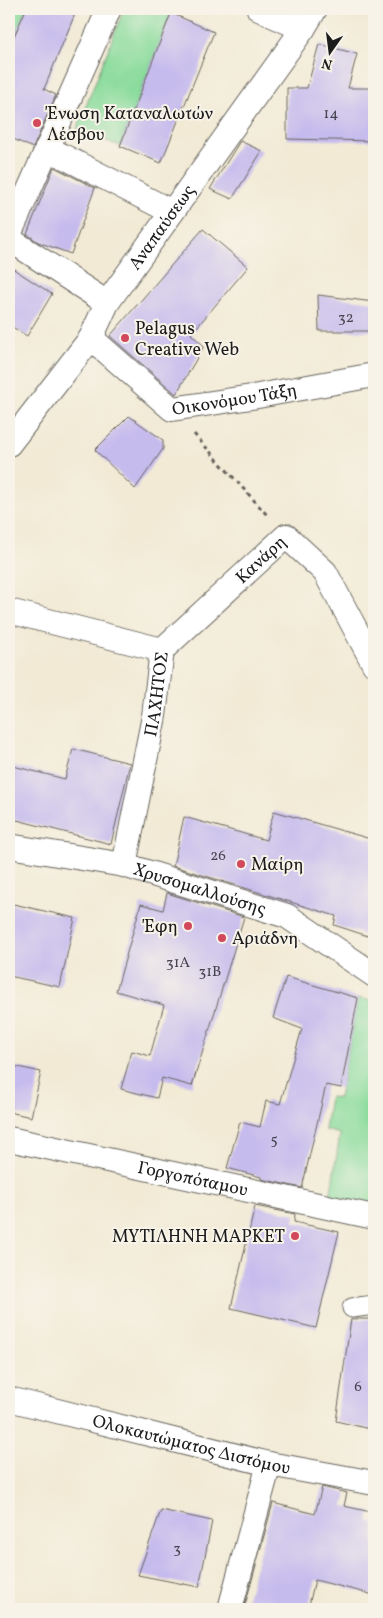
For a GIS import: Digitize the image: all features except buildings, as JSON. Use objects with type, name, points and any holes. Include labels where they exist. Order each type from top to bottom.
[{"type":"street","points":[[107,303],[9,237],[109,9]]},
{"type":"street","points":[[259,9],[303,29]]},
{"type":"street","name":"Αναπαύσεως","points":[[9,444],[91,338],[107,303],[303,29],[315,9]]},
{"type":"street","points":[[47,148],[172,212]]},
{"type":"street","name":"Οικονόμου Τάξη","points":[[91,338],[172,409],[374,376]]},
{"type":"street","name":"Κανάρη","points":[[162,650],[286,536],[325,572],[374,664]]},
{"type":"street","name":"ΠΑΧΗΤΟΣ","points":[[9,611],[162,650],[154,716],[124,865]]},
{"type":"street","name":"Χρυσομαλλούσης","points":[[9,846],[124,865],[287,916],[374,976]]},
{"type":"street","name":"Γοργοπόταμου","points":[[10,1143],[374,1217]]},
{"type":"street","points":[[352,1308],[374,1305]]},
{"type":"street","name":"Ολοκαυτώματος Διστόμου","points":[[9,1399],[269,1464],[374,1484]]},
{"type":"street","points":[[230,1609],[269,1464]]},
{"type":"path","points":[[172,409],[286,536]]},
{"type":"green space","points":[[9,9],[26,9],[9,48]]},
{"type":"green space","points":[[124,9],[160,9],[171,13],[120,146],[77,129]]},
{"type":"green space","points":[[358,998],[374,1001],[374,1207],[330,1198],[340,1134],[325,1130],[330,1097],[339,1098]]},
{"type":"place","name":"Ένωση Καταναλωτών Λέσβου","points":[[37,123]]},
{"type":"place","name":"Pelagus Creative Web","points":[[125,338]]},
{"type":"place","name":"Μαίρη","points":[[241,864]]},
{"type":"place","name":"Έφη","points":[[188,926]]},
{"type":"place","name":"Αριάδνη","points":[[222,938]]},
{"type":"place","name":"ΜΥΤΙΛΗΝΗ ΜΑΡΚΕΤ","points":[[295,1236]]}]
